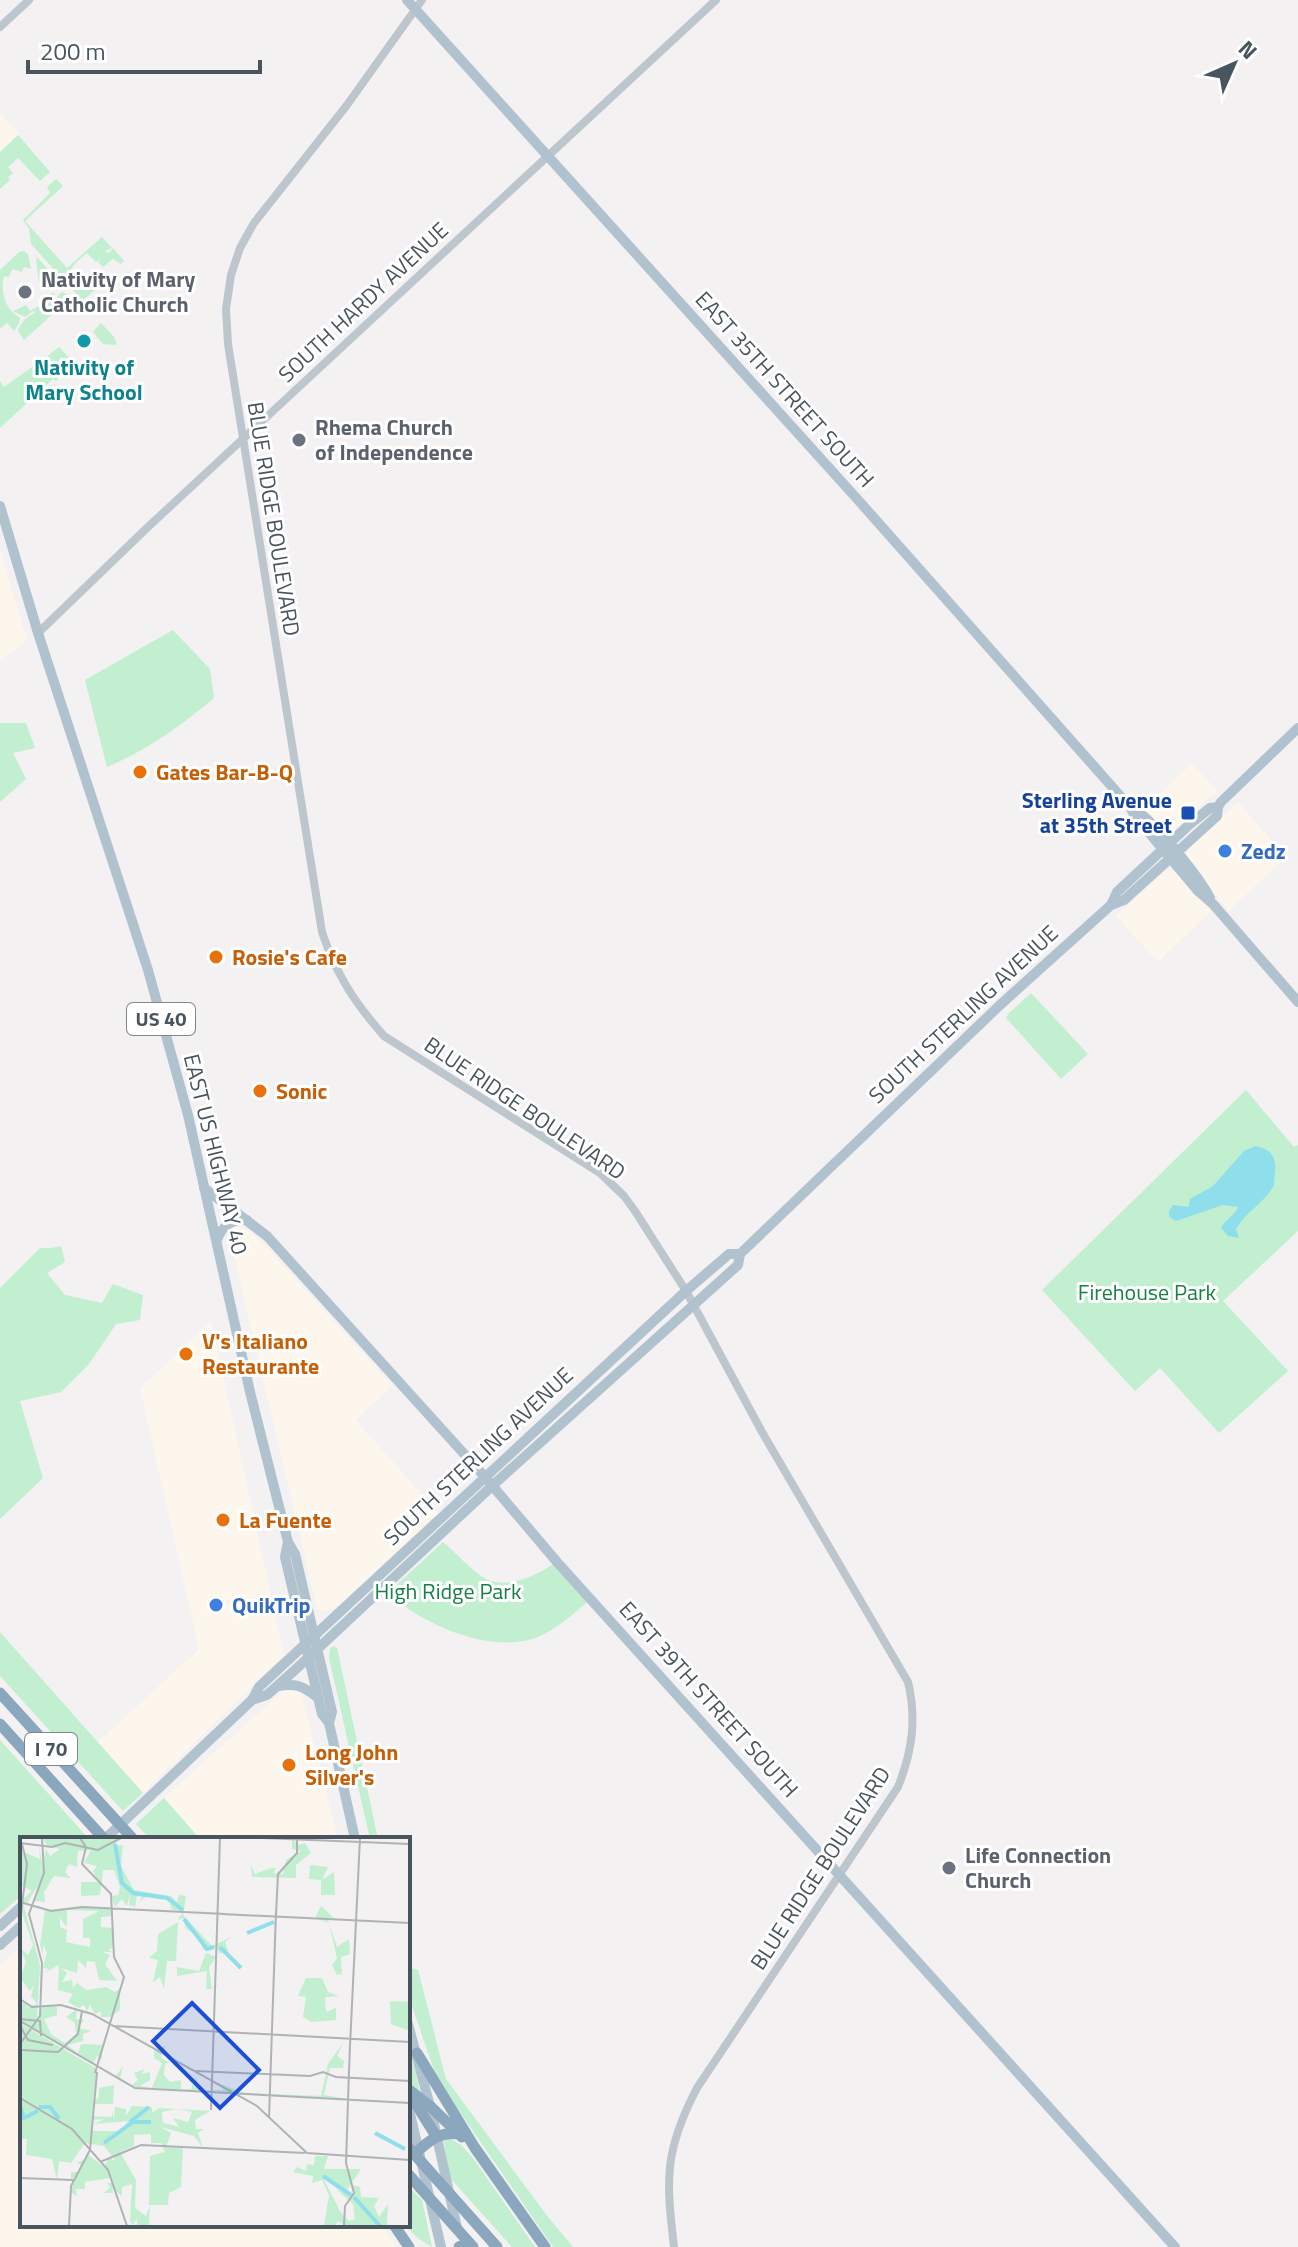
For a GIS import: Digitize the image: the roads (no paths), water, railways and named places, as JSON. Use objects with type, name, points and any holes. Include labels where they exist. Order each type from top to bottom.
[{"type":"highway","name":"I 70","points":[[0,1693],[131,1837]]},
{"type":"highway","name":"I 70","points":[[0,1724],[102,1837]]},
{"type":"highway","points":[[417,2053],[475,2148],[545,2247]]},
{"type":"highway","points":[[410,2091],[475,2148]]},
{"type":"highway","points":[[410,2093],[436,2136]]},
{"type":"highway","points":[[459,2134],[448,2132],[413,2148],[497,2247]]},
{"type":"highway","points":[[410,2177],[463,2247]]},
{"type":"highway","points":[[395,2227],[407,2244],[419,2247]]},
{"type":"main road","name":"EAST 35TH STREET SOUTH","points":[[407,0],[418,5],[547,155],[859,501],[1135,816],[1170,851],[1198,891],[1213,904],[1298,1002]]},
{"type":"main road","name":"EAST US HIGHWAY 40","points":[[0,506],[38,633],[139,939],[188,1115],[250,1392],[288,1542]]},
{"type":"main road","name":"SOUTH STERLING AVENUE","points":[[106,1837],[242,1710],[259,1687],[344,1607],[738,1265],[740,1254],[1000,1005],[1111,905],[1117,892],[1170,851],[1210,808],[1218,807],[1298,728]]},
{"type":"main road","name":"EAST 39TH STREET SOUTH","points":[[204,1188],[267,1236],[1175,2247]]},
{"type":"main road","points":[[217,1240],[220,1232],[232,1221],[247,1220]]},
{"type":"main road","name":"SOUTH STERLING AVENUE","points":[[252,1700],[267,1695],[308,1658],[686,1291],[729,1254],[740,1254]]},
{"type":"main road","name":"US 40","points":[[288,1542],[295,1554],[332,1712],[329,1723]]},
{"type":"main road","name":"US 40","points":[[288,1542],[285,1557],[317,1697],[322,1714],[329,1723],[355,1837]]},
{"type":"main road","points":[[307,1607],[324,1616],[344,1607]]},
{"type":"main road","points":[[276,1687],[293,1683],[317,1697]]},
{"type":"main road","points":[[0,1926],[20,1908]]},
{"type":"main road","points":[[0,1945],[20,1927]]},
{"type":"main road","points":[[410,2030],[463,2247]]},
{"type":"main road","points":[[410,2122],[413,2148],[441,2247]]},
{"type":"street","points":[[0,27],[29,0]]},
{"type":"street","name":"SOUTH HARDY AVENUE","points":[[38,633],[716,0]]},
{"type":"street","name":"BLUE RIDGE BOULEVARD","points":[[418,5],[347,105],[254,223],[240,248],[231,275],[226,309],[228,344],[322,932],[341,980],[360,1009],[384,1036],[600,1173],[635,1211],[694,1304],[763,1435],[908,1682],[913,1711],[908,1763],[898,1787],[697,2088],[683,2116],[670,2156],[668,2183],[674,2247]]},
{"type":"water","points":[[1255,1146],[1265,1149],[1274,1158],[1274,1185],[1236,1229],[1239,1238],[1228,1236],[1221,1228],[1238,1207],[1223,1205],[1176,1221],[1169,1217],[1173,1205],[1189,1207],[1190,1199],[1213,1186],[1244,1151]]},
{"type":"place","name":"Nativity of Mary Catholic Church","points":[[25,292]]},
{"type":"place","name":"Nativity of Mary School","points":[[84,341]]},
{"type":"place","name":"Rhema Church of Independence","points":[[299,440]]},
{"type":"place","name":"Gates Bar-B-Q","points":[[140,772]]},
{"type":"place","name":"Sterling Avenue at 35th Street","points":[[1188,813]]},
{"type":"place","name":"Zedz","points":[[1225,851]]},
{"type":"place","name":"Rosie's Cafe","points":[[216,957]]},
{"type":"place","name":"Sonic","points":[[260,1091]]},
{"type":"place","name":"V's Italiano Restaurante","points":[[186,1354]]},
{"type":"place","name":"La Fuente","points":[[223,1520]]},
{"type":"place","name":"QuikTrip","points":[[216,1605]]},
{"type":"place","name":"Long John Silver's","points":[[289,1765]]},
{"type":"place","name":"Life Connection Church","points":[[949,1868]]},
{"type":"park label","name":"Firehouse Park","points":[[1147,1292]]},
{"type":"park label","name":"High Ridge Park","points":[[448,1591]]}]
